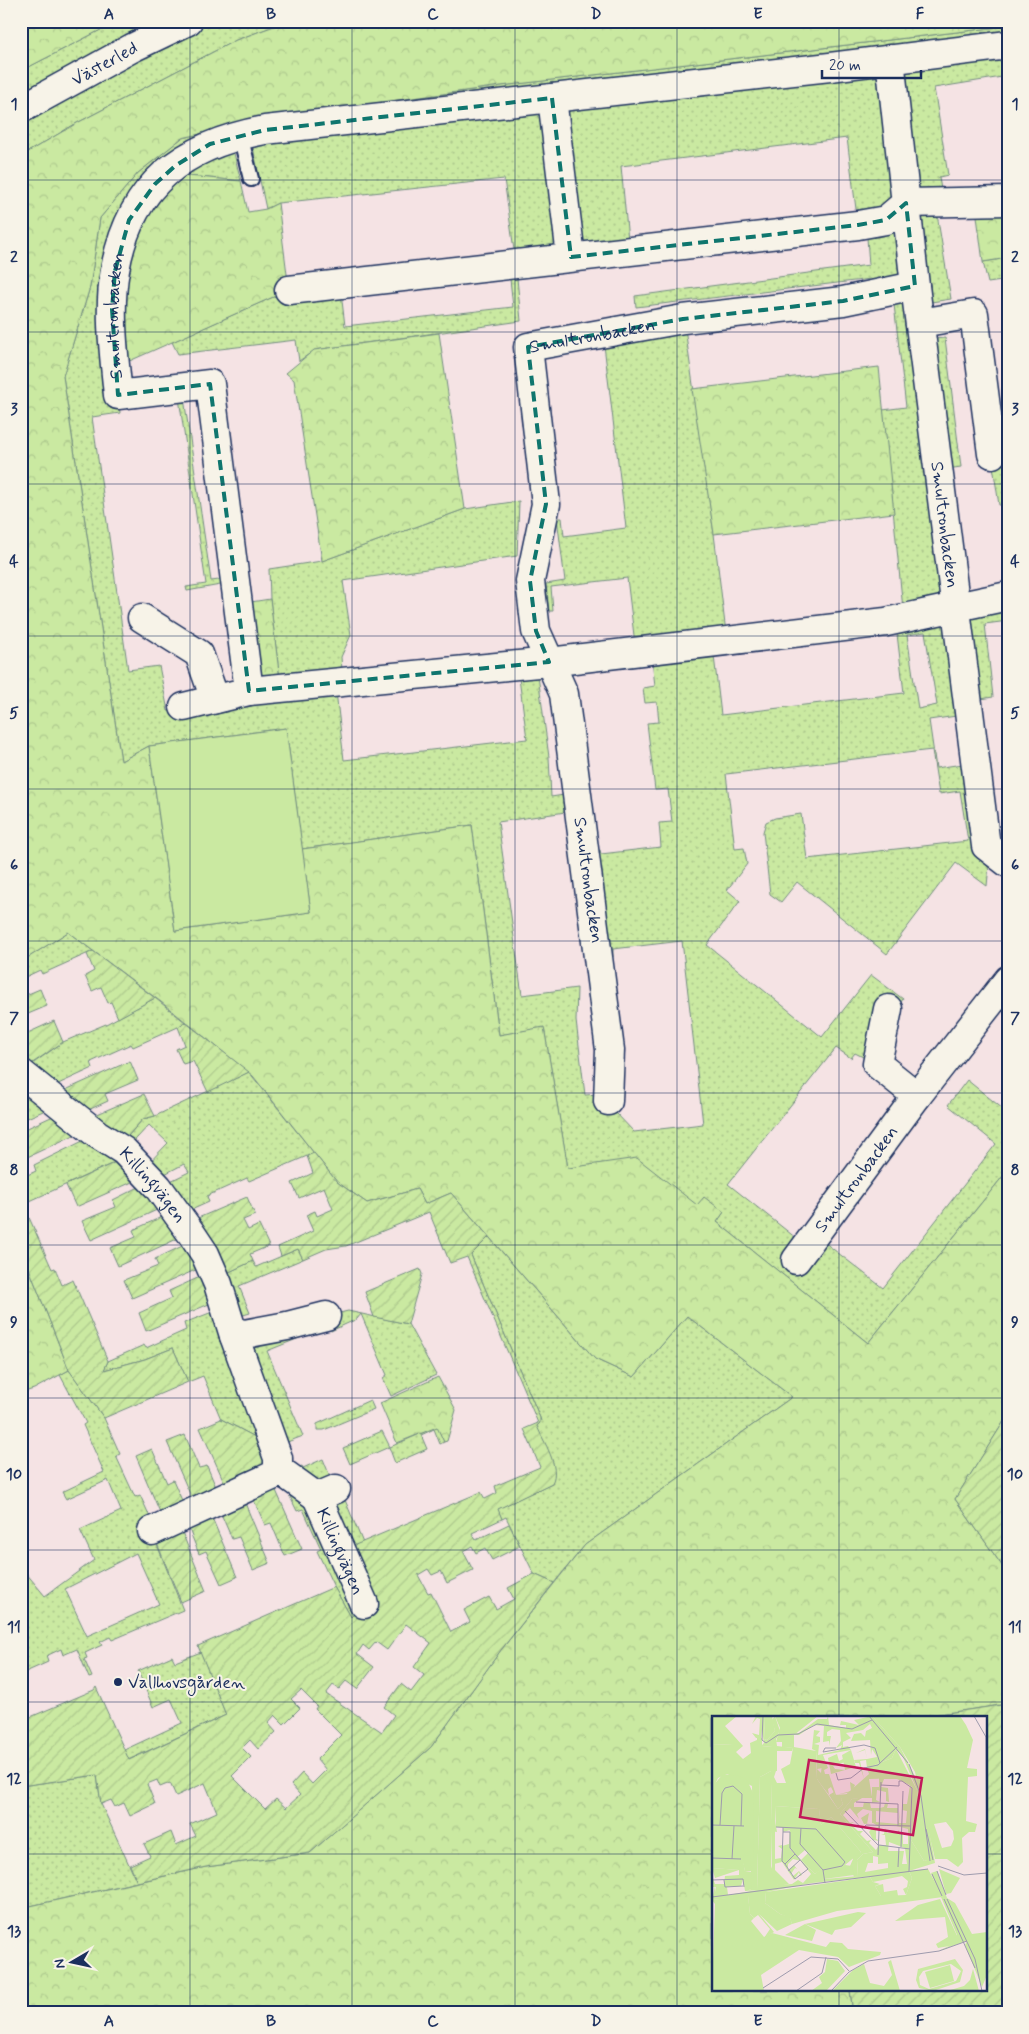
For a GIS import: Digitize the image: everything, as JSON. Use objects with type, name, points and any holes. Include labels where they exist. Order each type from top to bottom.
[{"type":"street","name":"Västerled","points":[[21,109],[132,48],[188,21]]},
{"type":"street","name":"Smultronbacken","points":[[249,691],[210,384],[118,395],[112,309],[115,271],[125,230],[138,204],[155,184],[175,166],[191,154],[210,144],[240,134],[287,126],[552,98],[1008,45]]},
{"type":"street","name":"Smultronbacken","points":[[890,60],[915,286],[986,846],[1008,863]]},
{"type":"street","points":[[552,98],[571,258]]},
{"type":"street","points":[[289,290],[858,225],[886,220],[906,203],[1008,201]]},
{"type":"street","name":"Smultronbacken","points":[[608,1100],[610,1050],[564,694],[536,631],[530,581],[546,504],[528,347],[684,319],[843,301],[915,286]]},
{"type":"street","points":[[920,323],[974,314],[992,454]]},
{"type":"street","name":"Smultronbacken","points":[[184,707],[249,691],[550,662],[886,622],[1008,596]]},
{"type":"street","points":[[142,618],[199,654],[215,699]]},
{"type":"street","name":"Smultronbacken","points":[[796,1260],[917,1096],[1008,980]]},
{"type":"street","points":[[888,1009],[877,1064],[917,1096]]},
{"type":"street","name":"Killingvägen","points":[[21,1073],[97,1134],[124,1151],[158,1186],[191,1233],[210,1265],[218,1284],[234,1336],[278,1458],[278,1469],[326,1493],[364,1604]]},
{"type":"street","points":[[234,1336],[326,1316]]},
{"type":"street","points":[[152,1531],[270,1477],[278,1469]]},
{"type":"lane","points":[[240,134],[251,179]]},
{"type":"highlighted area","points":[[552,98],[571,257],[858,225],[886,220],[906,203],[915,286],[843,301],[683,319],[528,347],[546,504],[530,581],[536,631],[549,662],[249,691],[210,384],[118,395],[112,309],[115,271],[129,220],[155,184],[175,166],[210,144],[265,130]]},
{"type":"green space","points":[[21,21],[118,21],[21,71]]},
{"type":"green space","points":[[118,21],[288,21],[236,40],[77,123],[21,156],[21,71]]},
{"type":"green space","points":[[288,21],[1008,21],[1008,26],[501,86],[288,115],[182,138],[138,173],[100,218],[90,287],[63,376],[121,761],[149,746],[175,931],[311,912],[302,849],[472,825],[499,1035],[544,1027],[568,1168],[637,1158],[697,1205],[704,1197],[724,1212],[717,1222],[868,1343],[1008,1170],[1008,1415],[955,1499],[1008,1574],[1008,1704],[927,1716],[712,1716],[712,1992],[850,1992],[853,2013],[21,2013],[21,1908],[206,1867],[310,1853],[431,1747],[501,1650],[585,1545],[792,1397],[687,1316],[634,1377],[595,1359],[451,1193],[425,1204],[417,1189],[367,1203],[337,1182],[253,1076],[161,1002],[68,932],[21,962],[21,156],[77,123],[236,40]]},
{"type":"green space","points":[[1008,26],[1008,76],[934,88],[948,175],[939,177],[941,190],[936,208],[951,299],[918,304],[923,340],[945,338],[961,467],[940,470],[957,606],[1008,596],[1008,621],[985,624],[993,697],[969,701],[970,714],[929,720],[936,768],[976,762],[989,865],[987,886],[956,863],[887,954],[797,882],[781,902],[770,894],[763,832],[766,822],[775,818],[801,814],[807,859],[968,841],[960,791],[939,794],[932,750],[726,774],[735,849],[744,848],[747,864],[727,890],[740,901],[707,945],[822,1037],[871,975],[903,999],[877,1064],[855,1053],[851,1058],[836,1048],[728,1184],[806,1246],[815,1235],[883,1288],[996,1144],[948,1105],[967,1080],[1008,1113],[1008,1170],[868,1343],[717,1222],[724,1212],[568,1169],[544,1028],[499,1035],[472,825],[302,849],[286,728],[149,746],[121,761],[63,376],[90,287],[100,218],[138,173],[182,138],[288,115],[501,86]],"holes":[[[250,133],[266,209],[278,203],[504,179],[516,264],[629,251],[621,166],[847,138],[858,225],[866,224],[869,265],[635,296],[636,307],[871,279],[872,294],[893,296],[906,407],[883,410],[904,619],[888,635],[897,634],[904,693],[721,715],[714,656],[727,641],[685,328],[604,345],[626,528],[564,536],[562,518],[557,518],[565,581],[546,584],[549,611],[553,611],[551,587],[627,578],[636,652],[651,650],[655,686],[643,688],[645,703],[657,702],[659,722],[647,723],[655,790],[668,789],[672,822],[659,823],[661,847],[601,854],[600,850],[585,852],[599,958],[613,957],[613,949],[682,941],[703,1124],[634,1132],[598,1094],[585,1095],[576,1021],[577,988],[522,995],[498,822],[579,810],[577,793],[551,797],[549,757],[538,676],[519,678],[527,739],[344,760],[335,683],[342,670],[341,657],[351,635],[343,581],[517,556],[519,501],[465,509],[322,561],[269,569],[270,599],[281,688],[215,699],[168,711],[159,666],[128,670],[92,417],[120,413],[118,395],[166,174],[241,181],[230,138]],[[925,632],[937,705],[918,709],[907,635]]]},
{"type":"green space","points":[[166,174],[241,181],[248,212],[266,209],[278,203],[289,290],[116,367],[115,271]]},
{"type":"green space","points":[[975,201],[1008,201],[1008,258],[983,262]]},
{"type":"green space","points":[[1008,258],[1008,280],[988,283],[983,262]]},
{"type":"green space","points":[[517,278],[521,321],[315,350],[299,361],[296,340],[178,354],[172,342],[289,290],[340,284],[345,326],[513,307],[510,279]]},
{"type":"green space","points":[[439,333],[465,509],[322,561],[294,380],[286,373],[314,350]]},
{"type":"green space","points":[[879,367],[894,513],[714,534],[692,389]]},
{"type":"green space","points":[[179,398],[184,398],[211,581],[227,579],[226,584],[187,591],[186,587],[206,584]]},
{"type":"green space","points":[[1008,464],[1008,505],[999,505],[993,466]]},
{"type":"green space","points":[[270,599],[281,688],[249,691],[238,604]]},
{"type":"green space","points":[[286,728],[311,912],[175,931],[149,746]]},
{"type":"green space","points":[[68,932],[93,951],[42,974],[40,970],[21,979],[21,962]]},
{"type":"green space","points":[[93,951],[155,998],[118,1018],[111,1002],[108,1003],[101,987],[92,991],[85,976],[94,971],[87,954]]},
{"type":"green space","points":[[40,989],[47,1006],[21,1017],[21,997]]},
{"type":"green space","points":[[155,998],[185,1022],[133,1047],[131,1044],[91,1062],[93,1068],[43,1091],[59,1104],[25,1119],[21,1113],[21,1072],[63,1042],[106,1024]]},
{"type":"green space","points":[[54,1021],[63,1042],[21,1071],[21,1036]]},
{"type":"green space","points":[[185,1022],[249,1072],[208,1092],[193,1061],[183,1064],[176,1049],[185,1045],[178,1027]]},
{"type":"green space","points":[[130,1061],[138,1080],[105,1094],[108,1101],[75,1116],[81,1121],[144,1094],[155,1116],[143,1119],[118,1147],[89,1128],[21,1160],[21,1131],[66,1110],[50,1097]]},
{"type":"green space","points":[[249,1072],[314,1153],[249,1181],[247,1178],[207,1196],[209,1202],[178,1216],[158,1187],[189,1172],[184,1164],[153,1180],[143,1169],[168,1143],[149,1125],[125,1151],[129,1156],[21,1205],[21,1178],[36,1171],[34,1165],[97,1134],[118,1147],[143,1119],[155,1116]]},
{"type":"green space","points":[[314,1153],[337,1182],[367,1203],[417,1189],[425,1204],[451,1193],[489,1237],[471,1255],[540,1418],[540,1423],[537,1426],[553,1462],[554,1477],[552,1483],[498,1509],[502,1519],[472,1533],[476,1540],[509,1524],[520,1546],[492,1560],[485,1548],[476,1553],[472,1546],[463,1551],[473,1570],[447,1583],[441,1571],[432,1575],[428,1569],[418,1575],[428,1593],[431,1592],[451,1632],[470,1622],[464,1610],[489,1597],[496,1609],[514,1599],[508,1588],[534,1574],[554,1583],[501,1650],[431,1747],[310,1853],[206,1867],[137,1882],[130,1865],[150,1856],[144,1844],[171,1832],[176,1845],[196,1836],[190,1824],[217,1812],[205,1783],[176,1796],[170,1783],[160,1787],[157,1780],[147,1784],[155,1804],[130,1816],[124,1803],[115,1807],[111,1800],[101,1804],[97,1775],[21,1786],[21,1721],[94,1690],[96,1687],[129,1760],[226,1715],[198,1646],[334,1587],[351,1617],[363,1604],[341,1551],[481,1492],[485,1499],[497,1493],[495,1486],[540,1467],[524,1429],[538,1423],[467,1257],[450,1263],[429,1212],[346,1246],[326,1249],[303,1259],[298,1249],[281,1256],[278,1247],[313,1231],[306,1215],[315,1211],[317,1216],[333,1209],[324,1187],[299,1198],[292,1183],[313,1173],[307,1156]],"holes":[[[406,1624],[431,1643],[414,1667],[424,1675],[411,1692],[401,1684],[384,1707],[394,1715],[382,1732],[326,1694],[333,1685],[339,1689],[346,1681],[357,1689],[374,1667],[357,1654],[363,1645],[369,1650],[376,1642],[387,1650]],[[301,1690],[317,1706],[315,1709],[341,1735],[317,1759],[326,1770],[312,1784],[302,1773],[291,1785],[300,1795],[286,1808],[276,1799],[265,1809],[232,1776],[251,1757],[242,1748],[250,1740],[258,1749],[276,1732],[268,1723],[275,1715],[284,1724],[300,1708],[291,1699]]]},
{"type":"green space","points":[[129,1156],[148,1175],[76,1207],[66,1185]]},
{"type":"green space","points":[[153,1180],[170,1204],[91,1240],[82,1221],[116,1207],[113,1200]]},
{"type":"green space","points":[[247,1197],[255,1215],[243,1220],[248,1230],[259,1225],[269,1246],[250,1254],[253,1261],[216,1278],[223,1298],[146,1331],[139,1313],[172,1298],[169,1291],[213,1271],[209,1264],[132,1298],[124,1280],[158,1266],[155,1259],[195,1240],[190,1233],[118,1266],[110,1248],[136,1237],[133,1230],[175,1211],[184,1224]]},
{"type":"green space","points":[[23,1204],[52,1269],[55,1268],[62,1285],[73,1280],[108,1361],[104,1370],[145,1359],[173,1348],[188,1382],[104,1418],[69,1370],[21,1248],[21,1205]]},
{"type":"green space","points":[[489,1237],[595,1359],[634,1377],[687,1316],[792,1397],[585,1545],[554,1583],[534,1574],[506,1517],[502,1519],[497,1509],[552,1483],[536,1426],[541,1421],[540,1418],[471,1255]]},
{"type":"green space","points":[[21,1248],[69,1370],[34,1389],[21,1393]]},
{"type":"green space","points":[[298,1249],[303,1259],[239,1286],[250,1313],[230,1319],[287,1326],[348,1311],[408,1324],[436,1375],[391,1396],[383,1378],[387,1375],[361,1314],[357,1319],[331,1331],[329,1326],[267,1351],[303,1436],[274,1447],[221,1419],[203,1376],[188,1382],[173,1348],[145,1359],[104,1370],[108,1361],[144,1345],[146,1348],[186,1330],[184,1323],[225,1307],[216,1278],[253,1261],[256,1267]]},
{"type":"green space","points":[[420,1269],[422,1274],[408,1324],[374,1317],[365,1292]]},
{"type":"green space","points":[[69,1370],[104,1418],[120,1454],[116,1456],[135,1497],[140,1495],[156,1530],[152,1532],[183,1610],[112,1640],[110,1637],[100,1642],[102,1645],[85,1653],[87,1658],[84,1659],[92,1677],[89,1678],[77,1649],[63,1655],[61,1649],[46,1656],[48,1662],[21,1674],[21,1567],[45,1596],[94,1560],[80,1530],[121,1511],[108,1480],[66,1499],[62,1492],[104,1472],[83,1425],[86,1423],[60,1375]],"holes":[[[136,1553],[159,1604],[87,1636],[65,1589]]]},
{"type":"green space","points":[[438,1377],[456,1410],[447,1441],[444,1442],[437,1427],[397,1443],[380,1403]]},
{"type":"green space","points":[[370,1400],[374,1409],[324,1430],[317,1430],[317,1424]]},
{"type":"green space","points":[[1008,1415],[1008,1574],[955,1499]]},
{"type":"green space","points":[[221,1419],[274,1447],[270,1477],[302,1549],[285,1556],[271,1523],[265,1525],[248,1487],[240,1491],[270,1563],[253,1570],[239,1537],[232,1539],[216,1502],[207,1506],[237,1577],[221,1584],[206,1551],[199,1554],[184,1517],[177,1520],[206,1591],[181,1602],[152,1531],[165,1524],[136,1456],[152,1449],[167,1483],[173,1480],[188,1514],[197,1510],[167,1442],[185,1435],[199,1468],[207,1466],[221,1499],[230,1495],[200,1428]]},
{"type":"green space","points":[[438,1426],[444,1442],[440,1444],[434,1429],[421,1435],[427,1449],[395,1463],[389,1447],[350,1464],[343,1448],[382,1431],[390,1447]]},
{"type":"green space","points":[[323,1459],[333,1484],[323,1510],[345,1500],[363,1543],[341,1551],[364,1604],[351,1617],[317,1551],[321,1549],[303,1509],[297,1511],[277,1470],[284,1473],[302,1466],[303,1468]]},
{"type":"green space","points":[[201,1652],[226,1715],[128,1760],[124,1750],[182,1723],[171,1699],[153,1707],[138,1671],[172,1656],[175,1662]]},
{"type":"green space","points":[[1008,1704],[1008,2013],[853,2013],[850,1992],[986,1992],[986,1716],[927,1716]]},
{"type":"green space","points":[[97,1775],[101,1804],[137,1882],[21,1908],[21,1786]]},
{"type":"place","name":"Vallhovsgården","points":[[118,1682]]}]
